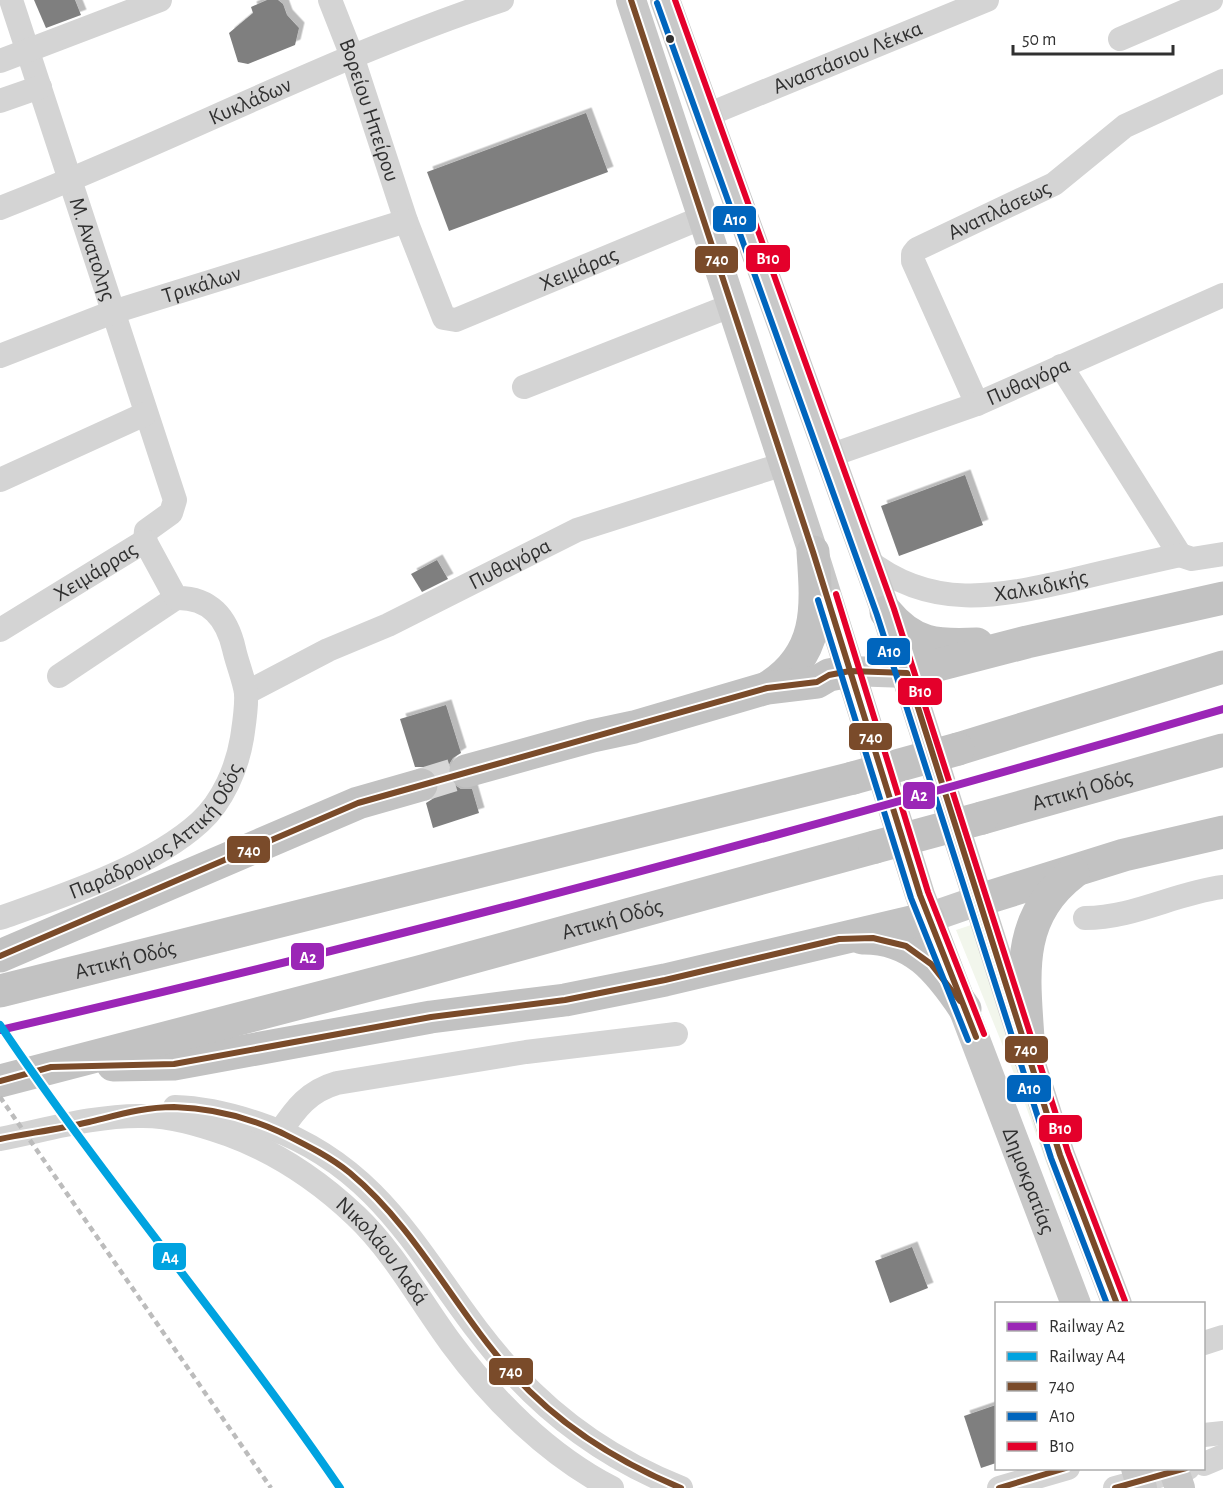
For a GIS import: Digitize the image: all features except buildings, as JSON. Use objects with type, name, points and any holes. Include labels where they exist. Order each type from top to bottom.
[{"type":"highway","points":[[767,688],[785,677],[798,660],[815,621],[813,552]]},
{"type":"highway","points":[[907,673],[1027,642],[1223,598]]},
{"type":"highway","points":[[886,612],[900,630],[909,636],[944,645],[1027,642]]},
{"type":"highway","name":"Αττική Οδός","points":[[0,991],[853,778],[958,749],[1223,667]]},
{"type":"highway","points":[[466,771],[592,736],[634,727],[767,688],[817,682],[829,675],[850,670]]},
{"type":"highway","name":"Αττική Οδός","points":[[0,1081],[419,972],[1223,750]]},
{"type":"highway","points":[[0,956],[358,802],[420,785]]},
{"type":"highway","points":[[980,900],[1079,868],[1223,832]]},
{"type":"highway","points":[[1029,1056],[1025,969],[1031,926],[1042,903],[1057,885],[1079,868]]},
{"type":"highway","points":[[51,1067],[174,1064],[431,1017],[565,1000],[665,980],[928,918]]},
{"type":"highway","points":[[839,939],[873,938],[893,941],[916,952],[944,978],[965,1009]]},
{"type":"main road","name":"Δημοκρατίας","points":[[631,0],[813,552],[928,918],[1076,1302]]},
{"type":"main road","name":"Δημοκρατίας","points":[[665,0],[886,612],[1060,1155],[1116,1302]]},
{"type":"main road","points":[[850,670],[907,673]]},
{"type":"main road","points":[[928,918],[980,900]]},
{"type":"street","name":"Μ. Ανατολης","points":[[11,0],[72,180],[145,414],[175,500]]},
{"type":"street","points":[[0,61],[160,0]]},
{"type":"street","name":"Βορείου Ηπείρου","points":[[330,0],[352,56],[406,221],[437,306],[444,318],[456,320]]},
{"type":"street","name":"Κυκλάδων","points":[[0,208],[72,180],[352,56],[502,0]]},
{"type":"street","name":"Αναστάσιου Λέκκα","points":[[707,115],[987,0]]},
{"type":"street","points":[[1120,39],[1211,0]]},
{"type":"street","name":"Αναπλάσεως","points":[[977,404],[913,261],[913,254],[917,249],[1054,184],[1137,119],[1223,81]]},
{"type":"street","points":[[0,101],[40,87]]},
{"type":"street","name":"Χειμάρας","points":[[456,320],[701,218]]},
{"type":"street","name":"Τρικάλων","points":[[0,356],[113,312],[406,221]]},
{"type":"street","name":"Πυθαγόρα","points":[[829,456],[977,404],[1223,295]]},
{"type":"street","points":[[524,387],[730,306]]},
{"type":"street","points":[[1061,366],[1180,555]]},
{"type":"street","points":[[0,480],[145,414]]},
{"type":"street","name":"Πυθαγόρα","points":[[246,693],[328,650],[388,625],[576,530],[784,464]]},
{"type":"street","name":"Χειμάρρας","points":[[0,630],[145,542],[146,531],[171,513],[175,500]]},
{"type":"street","points":[[59,676],[176,598],[145,542]]},
{"type":"street","name":"Χαλκιδικής","points":[[866,559],[883,573],[915,587],[946,594],[978,597],[1014,593],[1180,555],[1192,559],[1223,555]]},
{"type":"street","name":"Παράδρομος Αττική Οδός","points":[[0,918],[47,901],[126,867],[165,846],[201,821],[214,806],[235,767],[244,720],[246,693],[231,635],[218,612],[199,600],[176,598]]},
{"type":"street","points":[[1085,918],[1119,916],[1182,896],[1223,887]]},
{"type":"street","points":[[280,1132],[296,1108],[309,1095],[337,1083],[526,1052],[676,1034]]},
{"type":"street","name":"Νικολάου Λαδά","points":[[0,1140],[94,1121],[142,1108],[186,1107],[218,1112],[280,1132],[320,1152],[348,1170],[380,1199],[414,1239],[513,1373],[553,1413],[615,1458],[681,1488]]},
{"type":"street","name":"Νικολάου Λαδά","points":[[94,1121],[143,1116],[184,1121],[243,1140],[303,1172],[358,1217],[389,1254],[452,1345],[489,1389],[531,1431],[578,1468],[612,1488]]},
{"type":"street","points":[[1205,1342],[1223,1337]]},
{"type":"street","points":[[1205,1435],[1223,1433]]},
{"type":"street","points":[[1205,1463],[1223,1456]]},
{"type":"street","points":[[999,1488],[1061,1470]]},
{"type":"street","points":[[1133,1481],[1179,1474]]},
{"type":"shaded area","points":[[977,923],[1069,1198],[1060,1201],[1015,1076],[956,930]]},
{"type":"tunnel","points":[[421,785],[466,771]]},
{"type":"railway","points":[[0,1097],[271,1488]]},
{"type":"rail line","name":"A2","points":[[0,1030],[308,957],[614,878],[919,796],[1223,709]]},
{"type":"rail line","name":"A4","points":[[0,1025],[83,1142],[256,1371],[340,1488]]},
{"type":"transit line","name":"740","points":[[631,0],[813,552],[920,895],[976,1037]]},
{"type":"transit line","name":"Β10","points":[[675,0],[894,609],[1068,1152],[1125,1301]]},
{"type":"transit line","name":"Α10","points":[[657,3],[877,615],[1051,1158],[1106,1302]]},
{"type":"transit line","name":"Β10","points":[[836,594],[928,892],[984,1034]]},
{"type":"transit line","name":"Α10","points":[[818,600],[911,898],[968,1040]]},
{"type":"transit line","name":"740","points":[[0,956],[358,803],[767,688],[817,682],[829,675],[850,671],[907,673],[1060,1155],[1116,1302]]},
{"type":"transit line","name":"740","points":[[0,1081],[51,1067],[174,1064],[431,1017],[565,1000],[665,980],[839,939],[873,938],[906,946],[931,964],[960,1001]]},
{"type":"transit line","name":"740","points":[[0,1139],[142,1110],[174,1107],[215,1111],[241,1118],[298,1141],[342,1167],[374,1195],[416,1244],[492,1349],[513,1374],[550,1410],[612,1454],[681,1488]]},
{"type":"transit line","name":"740","points":[[999,1488],[1059,1470]]},
{"type":"transit line","name":"740","points":[[1115,1488],[1179,1470]]}]
